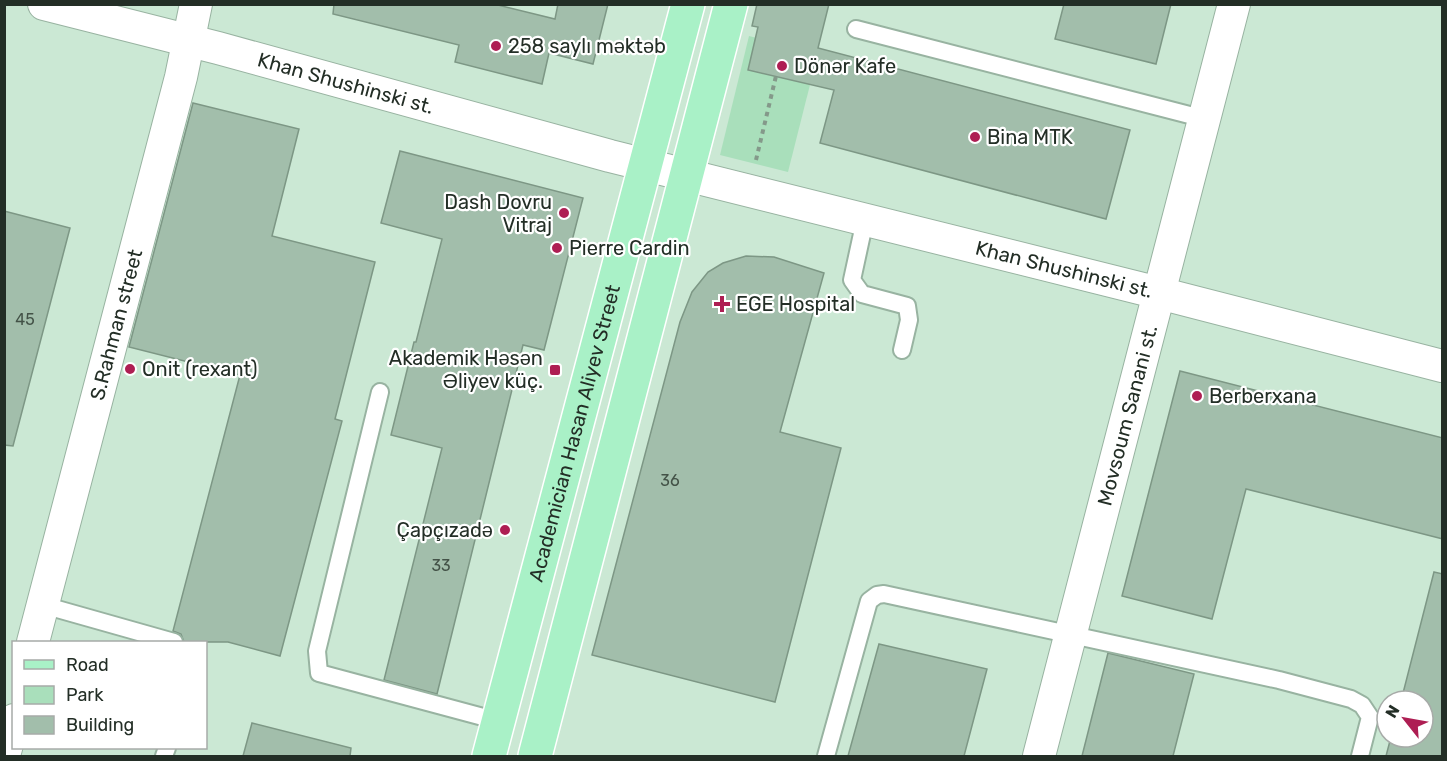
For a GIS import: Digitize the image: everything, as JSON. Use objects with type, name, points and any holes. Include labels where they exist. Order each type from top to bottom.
[{"type":"main road","name":"Academician Hasan Aliyev Street","points":[[489,756],[688,4]]},
{"type":"main road","points":[[535,756],[731,4]]},
{"type":"street","name":"Khan Shushinski st.","points":[[44,4],[647,165],[1159,292],[1443,366]]},
{"type":"street","name":"S.Rahman street","points":[[33,641],[181,77],[196,4]]},
{"type":"street","name":"Movsoum Sanani st.","points":[[1039,756],[1234,4]]},
{"type":"street","points":[[4,755],[12,727]]},
{"type":"lane","points":[[856,29],[1205,119]]},
{"type":"lane","points":[[865,220],[852,279],[862,294],[907,306],[909,320],[902,350]]},
{"type":"lane","points":[[380,392],[317,651],[319,673],[498,721]]},
{"type":"lane","points":[[826,756],[869,601],[877,595],[884,594],[1279,680],[1351,699],[1362,705],[1370,717],[1360,756]]},
{"type":"lane","points":[[43,605],[170,641]]},
{"type":"path","points":[[755,164],[776,76]]},
{"type":"green space","points":[[749,36],[818,53],[788,172],[720,155]]},
{"type":"building","points":[[334,4],[494,4],[555,19],[558,4],[608,4],[593,64],[549,53],[542,84],[455,62],[459,45],[333,14]]},
{"type":"building","name":"Bina MTK","points":[[757,4],[829,4],[818,48],[1130,130],[1106,219],[820,143],[834,90],[748,70],[758,27],[752,26]]},
{"type":"building","points":[[1064,4],[1171,4],[1156,64],[1055,39]]},
{"type":"building","points":[[193,103],[299,129],[272,236],[375,262],[335,419],[342,421],[280,656],[228,642],[184,641],[181,634],[173,631],[240,375],[129,347]]},
{"type":"building","points":[[400,151],[583,198],[544,350],[523,345],[437,694],[384,680],[442,448],[391,435],[442,239],[381,223]]},
{"type":"building","points":[[4,211],[70,228],[13,446],[4,445]]},
{"type":"building","points":[[746,256],[774,257],[824,273],[780,432],[841,448],[775,702],[592,655],[680,322],[692,292],[708,272],[723,263]]},
{"type":"building","points":[[1180,371],[1443,438],[1443,539],[1246,489],[1212,619],[1122,596]]},
{"type":"building","points":[[1434,572],[1443,574],[1443,756],[1386,756],[1388,749],[1435,749],[1435,689],[1404,689]]},
{"type":"building","points":[[879,644],[987,669],[964,756],[848,756]]},
{"type":"building","points":[[1108,653],[1194,674],[1173,756],[1082,756]]},
{"type":"building","points":[[252,723],[351,748],[350,756],[243,756]]},
{"type":"place","name":"258 saylı məktəb","points":[[496,46]]},
{"type":"place","name":"Dönər Kafe","points":[[782,66]]},
{"type":"place","name":"Bina MTK","points":[[975,137]]},
{"type":"place","name":"Dash Dovru Vitraj","points":[[564,213]]},
{"type":"place","name":"Pierre Cardin","points":[[557,248]]},
{"type":"place","name":"EGE Hospital","points":[[722,304]]},
{"type":"place","name":"Onit (rexant)","points":[[130,369]]},
{"type":"place","name":"Akademik Həsən Əliyev küç.","points":[[555,370]]},
{"type":"place","name":"Berberxana","points":[[1197,396]]},
{"type":"place","name":"Çapçızadə","points":[[505,530]]}]
